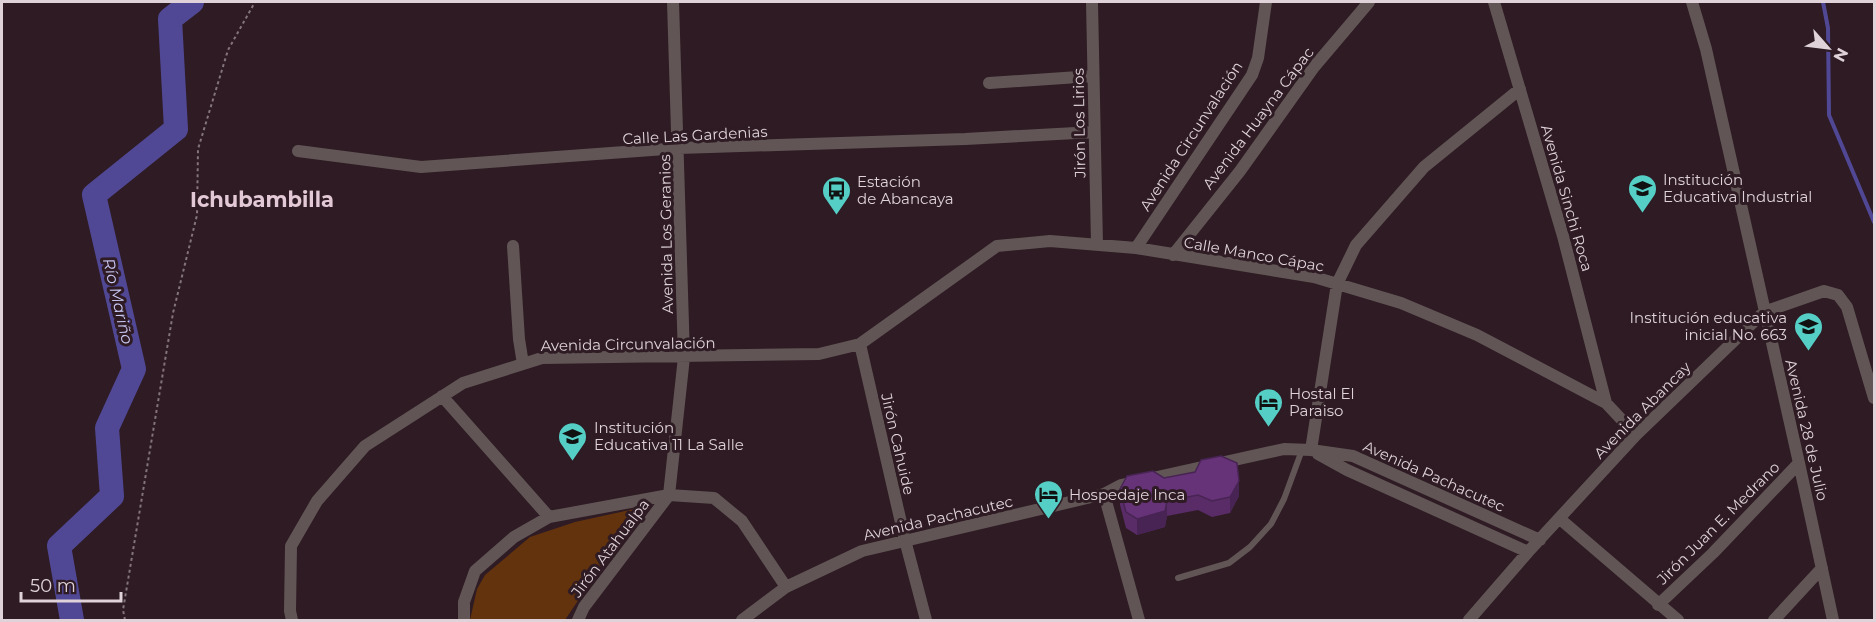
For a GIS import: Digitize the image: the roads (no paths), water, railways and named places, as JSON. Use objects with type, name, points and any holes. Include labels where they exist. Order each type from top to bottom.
[{"type":"street","name":"Avenida Los Geranios","points":[[669,495],[684,357],[673,2]]},
{"type":"street","name":"Jirón Los Lirios","points":[[1092,2],[1097,244]]},
{"type":"street","name":"Avenida Circunvalación","points":[[1136,248],[1252,75],[1258,58],[1266,2]]},
{"type":"street","name":"Avenida Huayna Cápac","points":[[1173,255],[1239,171],[1314,67],[1369,2]]},
{"type":"street","name":"Avenida Sinchi Roca","points":[[1494,2],[1563,236],[1606,403]]},
{"type":"street","name":"Avenida 28 de Julio","points":[[1692,2],[1706,49],[1833,621]]},
{"type":"street","points":[[989,83],[1093,76]]},
{"type":"street","points":[[1306,450],[1337,284],[1356,244],[1424,167],[1521,89]]},
{"type":"street","name":"Calle Las Gardenias","points":[[298,151],[421,167],[679,148],[964,139],[1094,132]]},
{"type":"street","name":"Calle Manco Cápac","points":[[860,344],[997,246],[1050,240],[1136,248],[1314,277],[1401,303],[1477,336],[1606,403],[1636,435]]},
{"type":"street","points":[[513,246],[519,339],[523,364]]},
{"type":"street","name":"Avenida Abancay","points":[[1469,621],[1528,552],[1636,435],[1764,312],[1824,291],[1838,295],[1847,308],[1875,398]]},
{"type":"street","name":"Avenida Circunvalación","points":[[292,621],[290,611],[291,546],[317,501],[365,446],[463,383],[542,358],[819,354],[860,344]]},
{"type":"street","name":"Jirón Cahuide","points":[[860,344],[926,621]]},
{"type":"street","points":[[442,396],[549,517]]},
{"type":"street","name":"Avenida Pachacutec","points":[[742,621],[786,587],[862,551],[1104,494],[1121,485],[1284,449],[1353,456],[1540,540]]},
{"type":"street","name":"Avenida Pachacutec","points":[[1306,450],[1528,552]]},
{"type":"street","name":"Jirón Juan E. Medrano","points":[[1658,604],[1713,553],[1799,463]]},
{"type":"street","points":[[1104,494],[1139,621]]},
{"type":"street","points":[[464,621],[464,602],[475,571],[514,537],[549,517],[669,495],[714,498],[742,520],[786,587]]},
{"type":"street","name":"Jirón Atahualpa","points":[[578,621],[584,607],[669,495]]},
{"type":"street","points":[[1560,519],[1678,621]]},
{"type":"street","points":[[1774,621],[1822,568]]},
{"type":"street","name":"Avenida Pachacutec","points":[[757,621],[786,587]]},
{"type":"lane","points":[[1178,578],[1229,563],[1250,547],[1271,524],[1306,450]]},
{"type":"waterway","name":"Río Mariño","points":[[72,620],[59,546],[112,496],[107,428],[134,369],[94,195],[176,129],[170,19],[192,2]]},
{"type":"waterway","points":[[1823,2],[1828,28],[1829,115],[1874,222]]},
{"type":"place","name":"Institución Educativa Industrial","points":[[1642,214]]},
{"type":"place","name":"Estación de Abancaya","points":[[836,216]]},
{"type":"place","name":"Institución educativa inicial No. 663","points":[[1808,352]]},
{"type":"place","name":"Hostal El Paraiso","points":[[1268,428]]},
{"type":"place","name":"Institución Educativa 11 La Salle","points":[[573,462]]},
{"type":"place","name":"Hospedaje Inca","points":[[1048,520]]},
{"type":"district","name":"Ichubambilla","points":[[262,199]]}]
